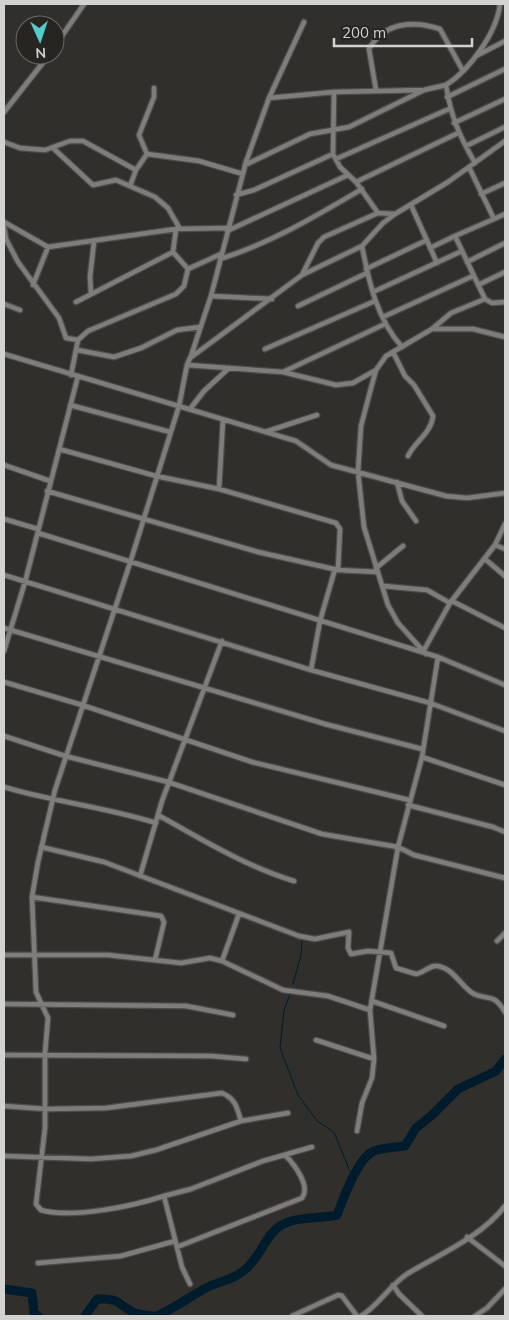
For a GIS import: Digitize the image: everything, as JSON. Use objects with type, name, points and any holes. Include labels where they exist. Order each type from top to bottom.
[{"type":"street","points":[[65,32],[84,4]]},
{"type":"street","points":[[477,56],[494,24],[500,4]]},
{"type":"street","points":[[304,22],[269,98],[245,165],[211,296],[187,365],[179,406],[115,610],[65,756],[41,847],[32,897],[36,992],[48,1018],[45,1057],[46,1110],[36,1204],[41,1210],[73,1212],[108,1208],[191,1190],[285,1155],[312,1147]]},
{"type":"street","points":[[376,90],[370,48],[383,32],[404,23],[440,29],[463,70]]},
{"type":"street","points":[[269,98],[334,92],[424,90],[446,85],[477,56],[505,41]]},
{"type":"street","points":[[4,112],[41,65]]},
{"type":"street","points":[[448,96],[505,70]]},
{"type":"street","points":[[446,85],[449,109],[454,123],[475,163]]},
{"type":"street","points":[[147,154],[139,135],[154,97],[154,88]]},
{"type":"street","points":[[245,165],[310,134],[332,130],[368,118],[424,90]]},
{"type":"street","points":[[334,92],[333,154],[348,175],[362,189],[378,213]]},
{"type":"street","points":[[454,123],[505,99]]},
{"type":"street","points":[[336,159],[449,109]]},
{"type":"street","points":[[466,146],[505,127]]},
{"type":"street","points":[[356,182],[458,133]]},
{"type":"street","points":[[4,142],[20,148],[45,150],[70,141],[83,141],[136,170]]},
{"type":"street","points":[[190,358],[302,275],[362,246],[383,223],[395,214],[469,167],[505,141]]},
{"type":"street","points":[[53,148],[93,185],[110,180],[155,197],[164,205],[178,229],[173,252]]},
{"type":"street","points":[[130,186],[136,170],[147,154]]},
{"type":"street","points":[[147,154],[199,161],[243,174]]},
{"type":"street","points":[[236,195],[333,154]]},
{"type":"street","points":[[469,167],[494,219]]},
{"type":"street","points":[[4,222],[48,247],[178,229],[227,230],[348,175]]},
{"type":"street","points":[[481,194],[505,183]]},
{"type":"street","points":[[188,269],[221,256],[251,249],[301,224],[362,189]]},
{"type":"street","points":[[411,205],[437,263]]},
{"type":"street","points":[[302,275],[318,243],[324,237],[378,213],[395,214]]},
{"type":"street","points":[[430,248],[505,214]]},
{"type":"street","points":[[4,227],[6,239],[18,262],[59,318],[66,338],[78,340]]},
{"type":"street","points":[[455,236],[485,299],[492,303],[505,302]]},
{"type":"street","points":[[298,306],[427,240]]},
{"type":"street","points":[[91,293],[90,277],[94,242]]},
{"type":"street","points":[[467,262],[505,243]]},
{"type":"street","points":[[362,246],[366,271],[375,301],[385,324],[402,347]]},
{"type":"street","points":[[34,285],[48,247]]},
{"type":"street","points":[[173,252],[188,269]]},
{"type":"street","points":[[76,302],[173,252]]},
{"type":"street","points":[[372,292],[462,252]]},
{"type":"street","points":[[72,375],[78,340],[88,331],[160,303],[176,294],[184,286],[188,269]]},
{"type":"street","points":[[478,285],[505,272]]},
{"type":"street","points":[[382,317],[473,276]]},
{"type":"street","points":[[211,296],[272,299]]},
{"type":"street","points":[[425,652],[398,623],[388,606],[364,527],[358,472],[362,426],[376,370],[386,356],[432,329],[450,313],[485,299]]},
{"type":"street","points":[[265,349],[375,301]]},
{"type":"street","points":[[4,304],[20,310]]},
{"type":"street","points":[[283,372],[385,324]]},
{"type":"street","points":[[77,350],[114,357],[141,348],[177,330],[200,327]]},
{"type":"street","points":[[432,329],[473,329],[504,336]]},
{"type":"street","points":[[393,352],[405,376],[414,385],[432,416],[428,432],[412,447],[408,456]]},
{"type":"street","points":[[4,354],[296,441],[331,465],[446,496],[467,498],[505,493]]},
{"type":"street","points":[[187,365],[283,372],[336,385],[347,385],[376,370]]},
{"type":"street","points":[[190,409],[204,391],[229,368]]},
{"type":"street","points":[[4,651],[38,531],[78,376]]},
{"type":"street","points":[[70,405],[170,432]]},
{"type":"street","points":[[264,433],[317,415]]},
{"type":"street","points":[[219,489],[223,420]]},
{"type":"street","points":[[59,449],[156,476],[219,489],[339,525],[336,569],[320,621],[311,670]]},
{"type":"street","points":[[4,464],[50,481]]},
{"type":"street","points":[[397,482],[402,502],[416,521]]},
{"type":"street","points":[[47,491],[258,552],[336,569],[377,570],[403,546]]},
{"type":"street","points":[[4,519],[130,563],[425,652],[505,685]]},
{"type":"street","points":[[425,652],[451,602],[495,545],[505,524]]},
{"type":"street","points":[[495,545],[505,549]]},
{"type":"street","points":[[485,559],[505,576]]},
{"type":"street","points":[[4,575],[311,670],[430,703],[505,731]]},
{"type":"street","points":[[382,586],[427,590],[505,628]]},
{"type":"street","points":[[4,628],[324,724],[422,749]]},
{"type":"street","points":[[140,876],[168,782],[222,641]]},
{"type":"street","points":[[357,1131],[362,1103],[370,1085],[374,1059],[370,1010],[382,951],[398,847],[422,758],[438,657]]},
{"type":"street","points":[[4,682],[82,705],[252,762],[409,802],[505,832]]},
{"type":"street","points":[[4,736],[65,756],[168,782],[322,834],[398,847],[414,855],[505,878]]},
{"type":"street","points":[[422,758],[505,785]]},
{"type":"street","points":[[4,787],[52,800],[111,810],[156,823]]},
{"type":"street","points":[[158,816],[227,854],[270,873],[294,881]]},
{"type":"street","points":[[41,847],[104,862],[299,936],[315,939],[349,932],[348,948],[354,955],[368,951],[382,951],[392,954],[398,970],[418,974],[431,967],[443,968],[456,976],[472,993],[490,997],[505,1012]]},
{"type":"street","points":[[32,897],[160,916],[164,922],[155,960]]},
{"type":"street","points":[[222,961],[239,914]]},
{"type":"street","points":[[497,941],[505,933]]},
{"type":"street","points":[[4,955],[108,955],[181,963],[210,958],[222,961],[283,990],[328,996],[370,1010]]},
{"type":"street","points":[[372,1001],[444,1026]]},
{"type":"street","points":[[4,1004],[186,1006],[233,1016]]},
{"type":"street","points":[[316,1040],[374,1059]]},
{"type":"street","points":[[4,1056],[211,1056],[246,1059]]},
{"type":"street","points":[[4,1106],[46,1110],[106,1108],[222,1093],[231,1096],[236,1102],[241,1121]]},
{"type":"street","points":[[4,1156],[91,1159],[146,1153],[241,1121],[288,1113]]},
{"type":"street","points":[[38,1263],[121,1256],[176,1244],[302,1198],[304,1193],[300,1173],[285,1155]]},
{"type":"street","points":[[164,1196],[182,1267],[190,1284]]},
{"type":"street","points":[[361,1316],[372,1309],[393,1285],[491,1221],[505,1206]]},
{"type":"street","points":[[467,1237],[505,1266]]},
{"type":"street","points":[[393,1285],[399,1294],[422,1316]]},
{"type":"street","points":[[475,1316],[487,1308],[505,1289]]},
{"type":"street","points":[[292,1316],[338,1295],[342,1296],[357,1316]]},
{"type":"waterway","points":[[293,984],[301,955],[302,940]]},
{"type":"waterway","points":[[290,994],[284,1010],[280,1048],[298,1095],[317,1121],[334,1132],[353,1179]]},
{"type":"waterway","points":[[156,1316],[170,1310],[210,1286],[243,1272],[280,1226],[300,1219],[337,1215],[352,1179],[362,1161],[368,1155],[378,1150],[405,1146],[416,1128],[458,1089],[496,1071],[505,1059]]},
{"type":"waterway","points":[[4,1289],[32,1293],[34,1313],[38,1316]]},
{"type":"waterway","points":[[85,1316],[97,1299],[115,1301],[135,1313],[152,1316]]}]
